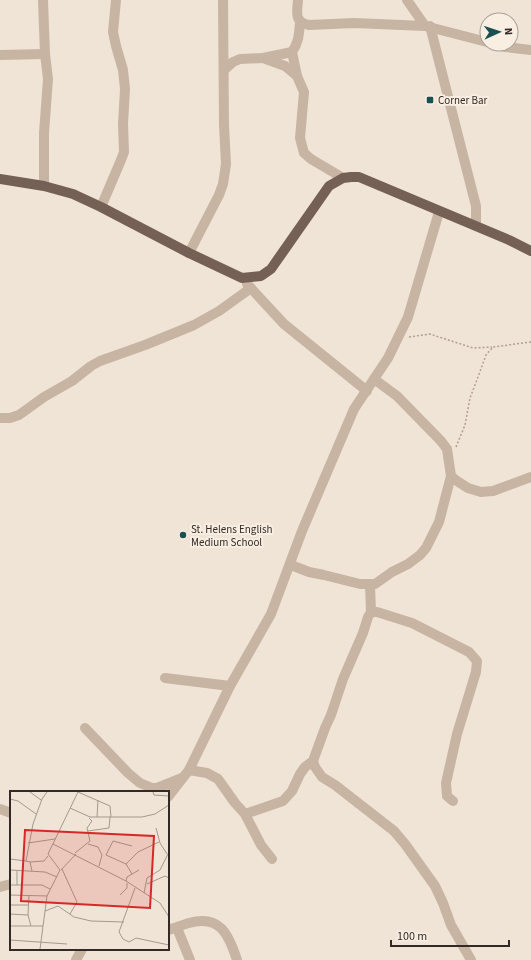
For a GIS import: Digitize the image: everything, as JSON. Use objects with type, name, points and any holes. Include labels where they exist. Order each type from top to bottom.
[{"type":"main road","points":[[0,179],[44,186],[73,194],[189,253],[242,278],[261,276],[271,269],[329,186],[344,178],[351,177],[359,178],[476,226],[531,251]]},
{"type":"street","points":[[43,0],[45,54],[48,79],[48,96],[44,132],[44,186]]},
{"type":"street","points":[[101,207],[124,152],[123,124],[125,90],[123,70],[113,32],[116,0]]},
{"type":"street","points":[[189,253],[219,195],[223,184],[226,164],[222,0]]},
{"type":"street","points":[[224,70],[233,62],[240,59],[263,58],[292,52],[297,45],[298,40],[300,22],[298,18],[298,0]]},
{"type":"street","points":[[407,0],[427,26],[476,206],[476,226]]},
{"type":"street","points":[[300,22],[309,25],[354,23],[427,26],[479,40]]},
{"type":"street","points":[[224,45],[240,59]]},
{"type":"street","points":[[519,49],[531,50]]},
{"type":"street","points":[[292,52],[297,76],[304,92],[300,138],[304,153],[311,160],[344,178]]},
{"type":"street","points":[[0,56],[45,54]]},
{"type":"street","points":[[263,58],[285,66],[297,76]]},
{"type":"street","points":[[169,797],[186,774],[230,686],[271,614],[291,565],[302,531],[354,409],[388,358],[408,317],[439,212]]},
{"type":"street","points":[[242,278],[284,324],[367,391]]},
{"type":"street","points":[[0,418],[10,418],[19,415],[72,380],[90,366],[100,361],[194,325],[219,311],[251,288]]},
{"type":"street","points":[[291,565],[309,572],[360,584],[375,584],[420,555],[426,548],[439,522],[451,476],[450,459],[447,449],[433,431],[397,396],[374,379]]},
{"type":"street","points":[[451,476],[468,488],[481,492],[493,490],[531,476]]},
{"type":"street","points":[[245,814],[283,801],[292,791],[305,767],[313,761],[343,679],[363,633],[368,617],[372,612],[370,585]]},
{"type":"street","points":[[372,612],[377,612],[412,623],[469,652],[477,661],[476,672],[457,734],[446,783],[447,796],[452,801]]},
{"type":"street","points":[[165,678],[230,686]]},
{"type":"street","points":[[85,728],[128,773],[140,783],[152,788],[157,788],[186,774],[207,773],[218,779],[245,814],[261,845],[272,859]]},
{"type":"street","points":[[313,761],[322,777],[335,785],[394,831],[405,844],[435,886],[444,903],[451,925],[471,960]]},
{"type":"street","points":[[0,809],[10,814]]},
{"type":"street","points":[[0,887],[10,884]]},
{"type":"street","points":[[190,960],[173,929],[201,921],[211,921],[219,925],[227,935],[237,960]]},
{"type":"street","points":[[76,960],[81,950]]},
{"type":"path","points":[[397,339],[430,334],[473,348],[531,342]]},
{"type":"path","points":[[450,459],[465,425],[470,398],[486,356],[494,347]]},
{"type":"place","name":"Corner Bar","points":[[430,100]]},
{"type":"place","name":"St. Helens English Medium School","points":[[183,535]]}]
